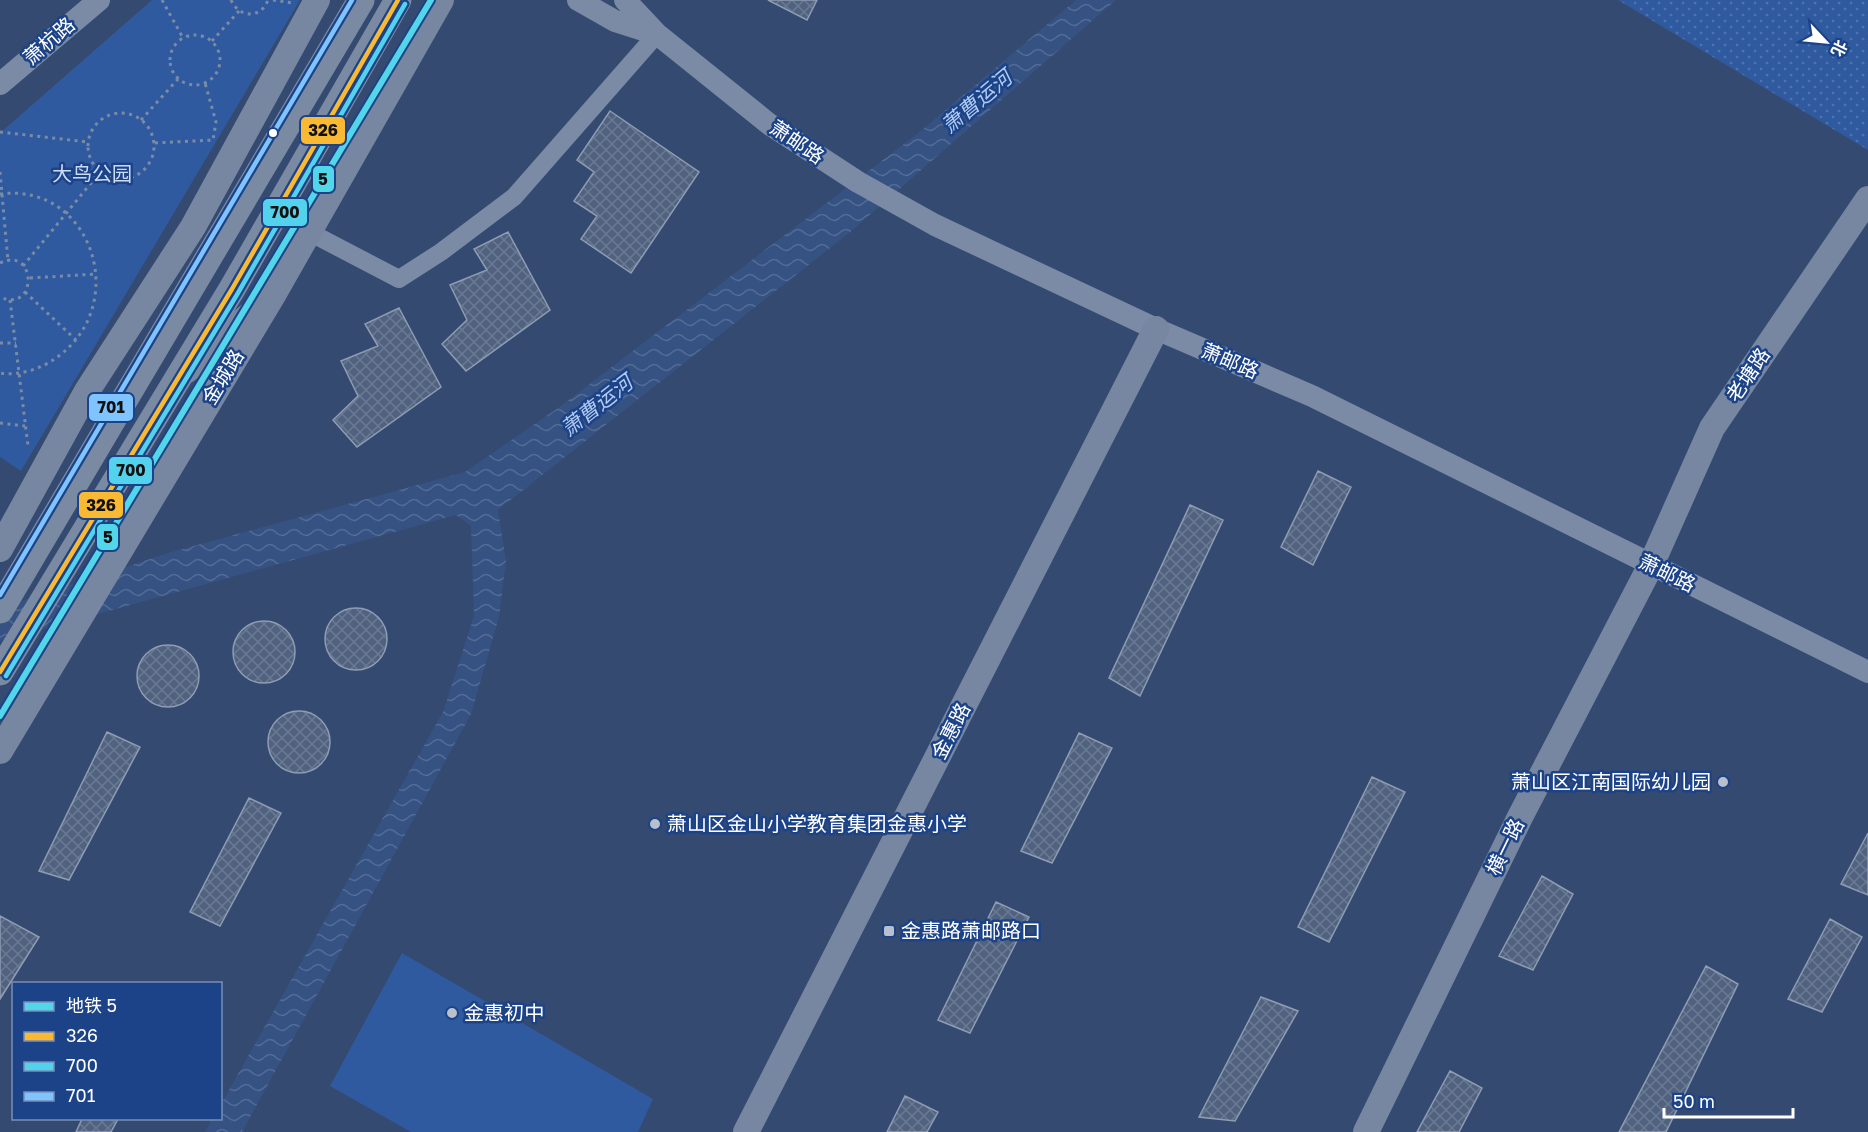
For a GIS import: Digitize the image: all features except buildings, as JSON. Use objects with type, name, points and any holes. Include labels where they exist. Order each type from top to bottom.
[{"type":"main road","points":[[0,549],[87,391],[193,227],[317,0]]},
{"type":"main road","points":[[3,606],[361,0]]},
{"type":"main road","name":"金城路","points":[[5,663],[180,376],[398,0]]},
{"type":"main road","name":"金城路","points":[[0,751],[273,295],[441,0]]},
{"type":"main road","name":"老塘路","points":[[1652,565],[1712,428],[1868,199]]},
{"type":"main road","points":[[180,376],[273,295]]},
{"type":"main road","name":"金惠路","points":[[746,1132],[1156,329]]},
{"type":"main road","name":"横一路","points":[[1366,1132],[1520,817],[1652,565]]},
{"type":"street","name":"萧杭路","points":[[0,84],[99,0]]},
{"type":"street","points":[[309,232],[399,279],[441,252],[514,197],[657,34],[615,21],[578,0]]},
{"type":"street","name":"萧邮路","points":[[625,0],[657,34],[769,124],[858,182],[915,214],[1156,329],[1312,396],[1868,672]]},
{"type":"path","points":[[162,0],[183,38]]},
{"type":"path","points":[[231,0],[238,11]]},
{"type":"path","points":[[238,11],[257,13],[268,0]]},
{"type":"path","points":[[212,41],[238,11]]},
{"type":"path","points":[[198,35],[212,41],[217,47],[220,63],[213,77],[205,83],[190,84],[179,79],[171,68],[170,60],[176,44],[183,38],[198,35]]},
{"type":"path","points":[[141,120],[179,79]]},
{"type":"path","points":[[155,143],[213,140],[216,122],[205,83]]},
{"type":"path","points":[[128,114],[141,120],[152,133],[155,143],[150,164],[132,178],[121,180],[100,172],[93,164],[88,142],[92,131],[107,116],[128,114]]},
{"type":"path","points":[[0,132],[88,142]]},
{"type":"path","points":[[0,172],[8,261]]},
{"type":"path","points":[[23,266],[100,172]]},
{"type":"path","points":[[0,373],[19,372],[49,363],[76,340],[93,312],[97,274],[87,241],[66,215],[33,197],[1,194]]},
{"type":"path","points":[[0,263],[8,261],[23,266],[29,278],[24,292],[10,300],[0,297]]},
{"type":"path","points":[[29,278],[97,274]]},
{"type":"path","points":[[24,292],[76,340]]},
{"type":"path","points":[[10,300],[28,446]]},
{"type":"path","points":[[0,343],[16,343]]},
{"type":"path","points":[[0,423],[25,426]]},
{"type":"green space","name":"大鸟公园","points":[[152,0],[300,0],[21,471],[0,457],[0,133]]},
{"type":"green space","points":[[1618,0],[1868,0],[1868,150]]},
{"type":"green space","name":"金惠初中","points":[[402,953],[653,1099],[638,1132],[411,1132],[330,1086]]},
{"type":"water","name":"萧曹运河","points":[[1076,0],[1116,0],[849,233],[498,510],[506,561],[499,617],[471,714],[242,1132],[205,1132],[211,1120],[222,1120],[222,1102],[443,712],[474,616],[471,526],[456,515],[0,641],[0,608],[168,553],[465,472],[558,408],[917,134]]},
{"type":"metro line","name":"5","points":[[0,716],[431,0]]},
{"type":"transit line","name":"701","points":[[0,595],[352,0]]},
{"type":"transit line","name":"326","points":[[0,672],[232,289],[398,0]]},
{"type":"transit line","name":"700","points":[[6,676],[238,293],[405,4]]},
{"type":"place","name":"萧山区江南国际幼儿园","points":[[1723,782]]},
{"type":"place","name":"萧山区金山小学教育集团金惠小学","points":[[655,824]]},
{"type":"place","name":"金惠路萧邮路口","points":[[889,931]]},
{"type":"place","name":"金惠初中","points":[[452,1013]]}]
